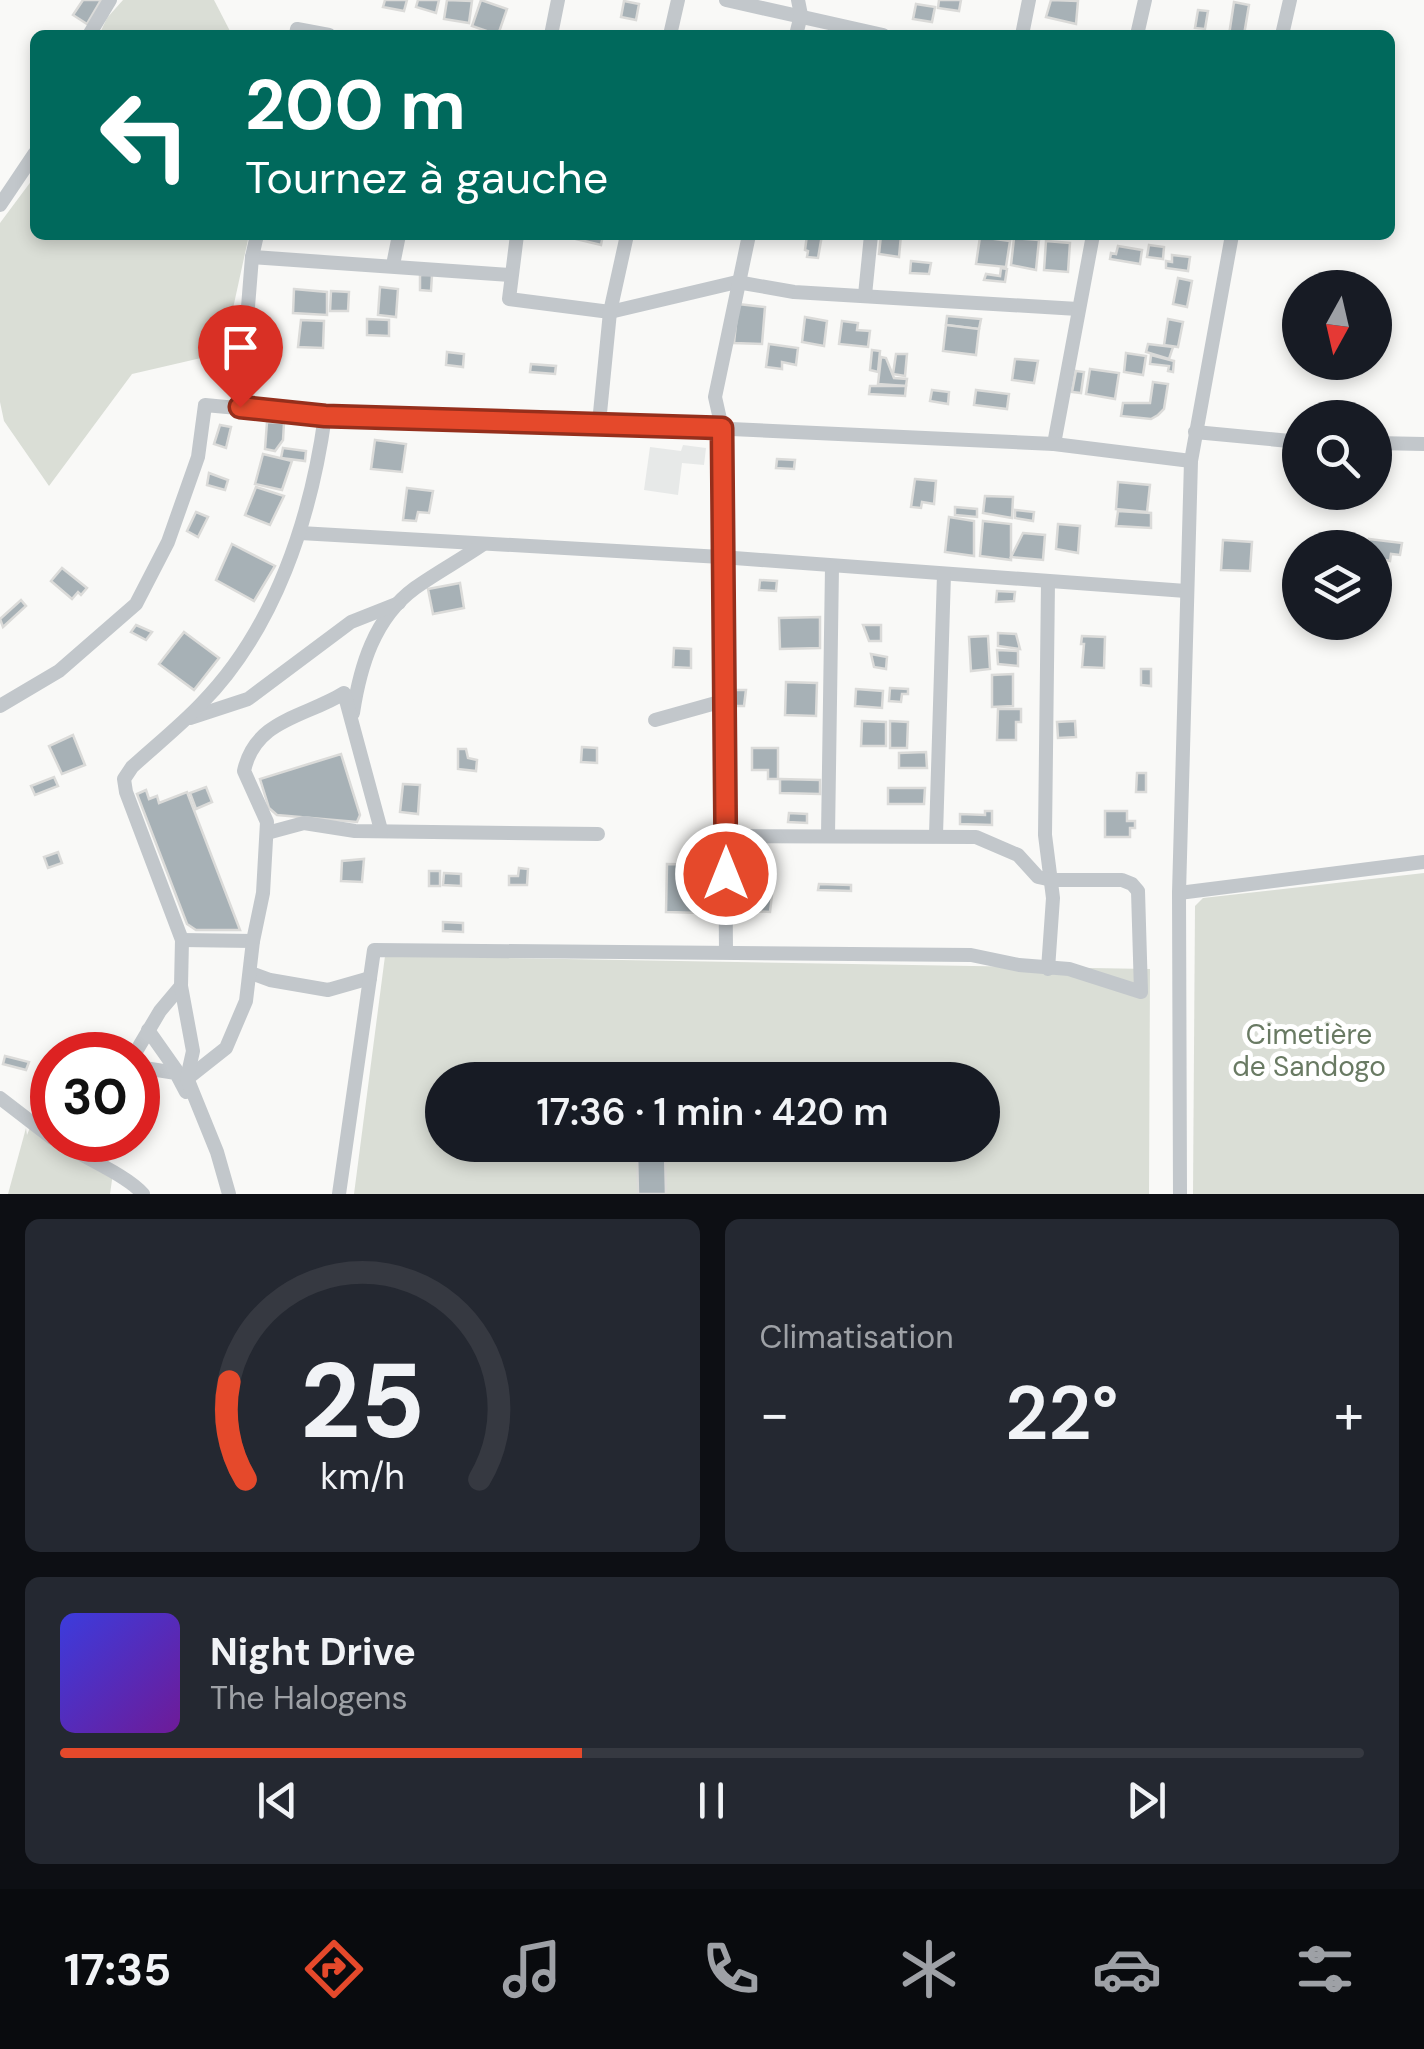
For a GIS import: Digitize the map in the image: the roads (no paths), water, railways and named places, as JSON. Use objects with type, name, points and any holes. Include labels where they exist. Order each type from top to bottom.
[{"type":"street","points":[[92,30],[110,0]]},
{"type":"street","points":[[553,30],[558,0]]},
{"type":"street","points":[[671,30],[678,0]]},
{"type":"street","points":[[726,0],[799,8],[867,30]]},
{"type":"street","points":[[1023,30],[1030,0]]},
{"type":"street","points":[[1138,30],[1145,0]]},
{"type":"street","points":[[1283,30],[1290,0]]},
{"type":"street","points":[[0,205],[30,160]]},
{"type":"street","points":[[240,407],[255,240]]},
{"type":"street","points":[[393,265],[399,240]]},
{"type":"street","points":[[516,240],[509,299],[610,312],[738,282],[794,292],[1078,309]]},
{"type":"street","points":[[599,423],[610,312],[626,240]]},
{"type":"street","points":[[726,952],[722,428],[715,397],[748,240]]},
{"type":"street","points":[[866,295],[870,240]]},
{"type":"street","points":[[1054,444],[1092,240]]},
{"type":"street","points":[[1180,1194],[1180,893],[1191,461],[1231,240]]},
{"type":"street","points":[[252,258],[510,275]]},
{"type":"street","points":[[0,706],[59,671],[136,604],[168,542],[198,457],[206,404],[325,416],[599,423],[1054,444],[1191,461]]},
{"type":"street","points":[[183,1076],[193,1052],[182,986],[182,940],[124,779],[132,767],[204,702],[251,639],[280,586],[300,533],[325,416]]},
{"type":"street","points":[[1195,432],[1282,440]]},
{"type":"street","points":[[1392,443],[1424,444]]},
{"type":"street","points":[[300,533],[1186,591]]},
{"type":"street","points":[[352,721],[360,672],[373,639],[399,603],[415,588],[482,545]]},
{"type":"street","points":[[828,834],[832,567]]},
{"type":"street","points":[[936,835],[944,574]]},
{"type":"street","points":[[1048,582],[1045,835],[1052,880],[1048,969]]},
{"type":"street","points":[[184,720],[248,699],[351,622],[399,603]]},
{"type":"street","points":[[160,1071],[183,1076],[226,1048],[246,1001],[252,941],[263,893],[268,822],[244,770],[253,745],[275,724],[322,707],[344,694],[381,830]]},
{"type":"street","points":[[655,720],[724,702]]},
{"type":"street","points":[[267,833],[304,824],[356,831],[598,834]]},
{"type":"street","points":[[340,1194],[374,950],[971,955],[1069,969],[1141,992],[1138,891],[1122,880],[1038,877],[1018,855],[976,838],[727,836]]},
{"type":"street","points":[[1180,893],[1424,862]]},
{"type":"street","points":[[182,940],[252,941]]},
{"type":"street","points":[[251,972],[270,980],[328,990],[370,978]]},
{"type":"street","points":[[182,986],[148,1030],[192,1084],[193,1100],[217,1152],[229,1194]]},
{"type":"street","points":[[0,1098],[30,1121]]},
{"type":"street","points":[[92,1162],[128,1178],[143,1194]]},
{"type":"park label","name":"Cimetière de Sandogo","points":[[1309,1050]]}]
